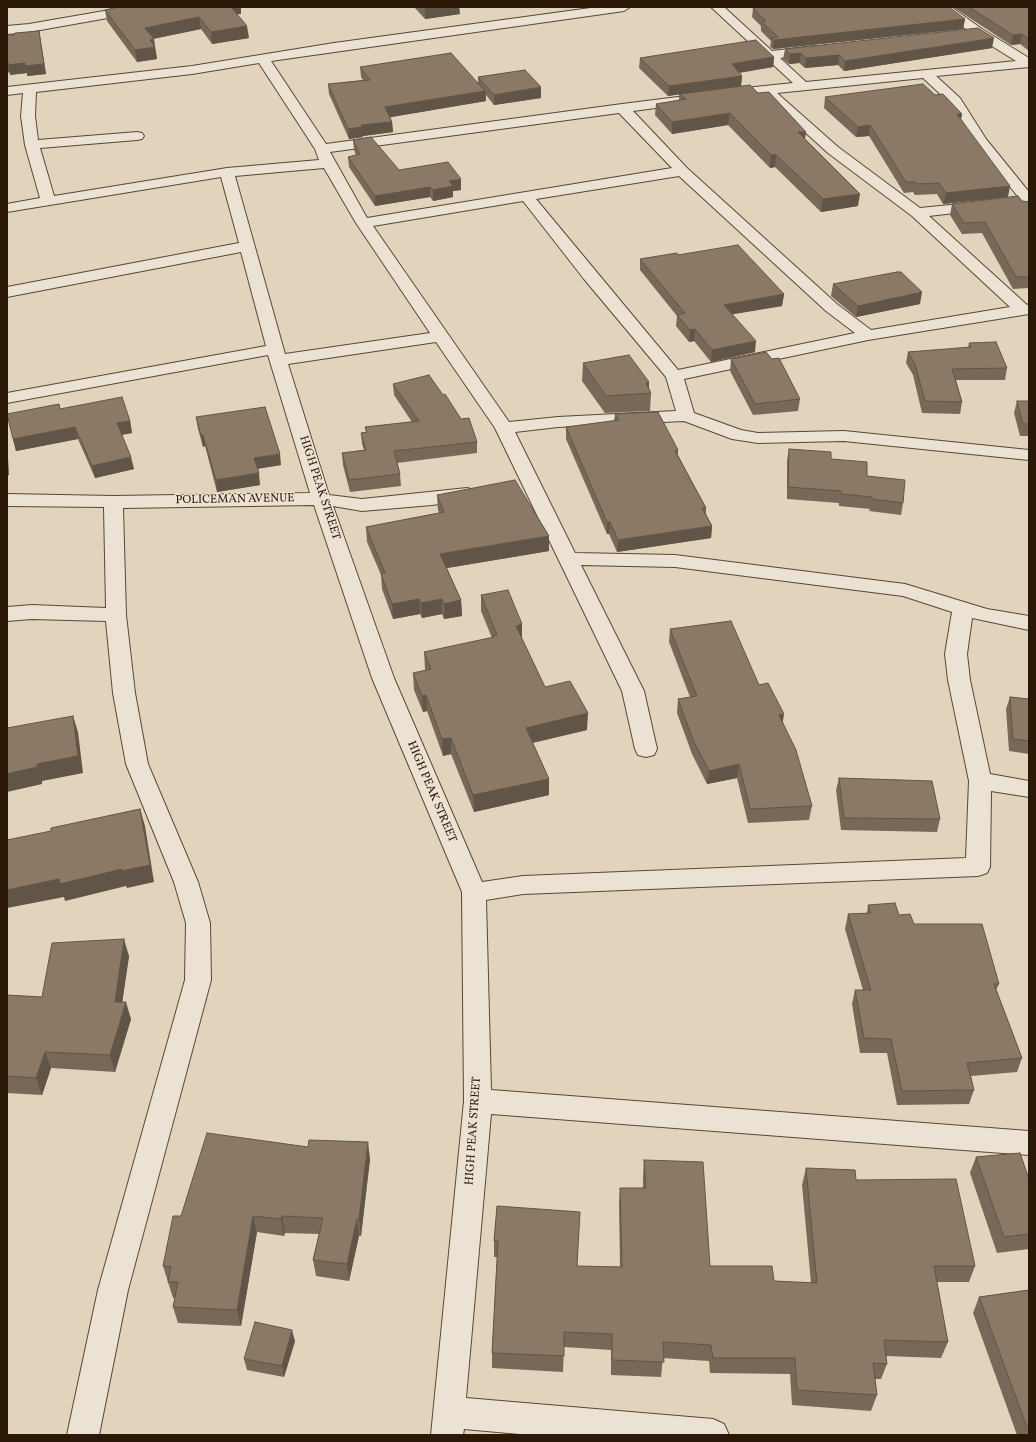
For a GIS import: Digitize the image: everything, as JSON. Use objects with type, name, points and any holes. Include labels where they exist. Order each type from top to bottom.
[{"type":"street","points":[[7,30],[29,28],[147,7]]},
{"type":"street","points":[[7,91],[192,70],[334,47],[607,8],[624,7]]},
{"type":"street","points":[[718,8],[734,7]]},
{"type":"street","points":[[943,7],[978,32],[1029,63]]},
{"type":"street","points":[[718,8],[802,85]]},
{"type":"street","points":[[962,34],[978,32]]},
{"type":"street","points":[[770,55],[824,49]]},
{"type":"street","points":[[264,59],[325,156],[363,223],[504,428],[525,486],[569,559],[633,691],[646,749]]},
{"type":"street","points":[[7,208],[622,108],[765,89],[1029,63]]},
{"type":"street","points":[[926,74],[955,101],[981,141],[1028,200]]},
{"type":"street","points":[[30,88],[28,116],[32,145],[48,201]]},
{"type":"street","points":[[765,89],[833,150],[917,213],[1026,309]]},
{"type":"street","points":[[622,108],[682,171],[832,308],[868,335]]},
{"type":"street","points":[[32,145],[136,136]]},
{"type":"street","points":[[363,223],[682,171]]},
{"type":"street","name":"HIGH PEAK STREET","points":[[227,172],[277,355],[321,499],[383,678],[474,892],[478,1101],[448,1424]]},
{"type":"street","points":[[527,197],[674,376],[682,398],[686,416]]},
{"type":"street","points":[[1012,202],[1028,200]]},
{"type":"street","points":[[917,213],[996,204]]},
{"type":"street","points":[[7,292],[247,246]]},
{"type":"street","points":[[674,376],[868,335],[1026,309]]},
{"type":"street","points":[[7,398],[277,355],[441,336]]},
{"type":"street","points":[[504,428],[588,420],[686,416],[738,436],[758,438],[844,436],[1029,455]]},
{"type":"street","name":"POLICEMAN AVENUE","points":[[7,500],[113,502],[321,499],[362,505],[432,499],[486,491]]},
{"type":"street","points":[[83,1435],[113,1290],[198,980],[198,923],[186,882],[137,764],[124,693],[116,615],[113,502]]},
{"type":"street","points":[[569,559],[675,561],[905,590],[985,615],[1029,623]]},
{"type":"street","points":[[474,892],[522,885],[978,867],[980,781],[959,680],[957,661],[963,607]]},
{"type":"street","points":[[7,614],[32,612],[116,615]]},
{"type":"street","points":[[980,781],[1029,790]]},
{"type":"street","points":[[478,1101],[1029,1144]]},
{"type":"street","points":[[448,1424],[713,1435]]},
{"type":"building","points":[[118,7],[231,7],[247,26],[211,32],[199,17],[145,28],[154,39],[150,40],[155,47],[135,50],[105,10]]},
{"type":"building","points":[[423,7],[441,7],[425,9]]},
{"type":"building","points":[[949,7],[965,19],[774,40],[771,38],[778,37],[762,22],[766,21],[753,8]]},
{"type":"building","points":[[969,7],[1029,7],[1029,39],[1022,34],[1013,35]]},
{"type":"building","points":[[978,28],[994,38],[845,61],[839,55],[806,58],[801,53],[790,54],[785,49]]},
{"type":"building","points":[[39,31],[44,64],[25,66],[25,63],[8,65],[7,35]]},
{"type":"building","points":[[756,40],[774,57],[732,64],[742,76],[669,86],[640,58]]},
{"type":"building","points":[[451,53],[485,91],[385,107],[392,122],[361,125],[362,127],[348,129],[328,84],[370,80],[360,67]]},
{"type":"building","points":[[525,70],[541,87],[494,95],[478,77]]},
{"type":"building","points":[[923,84],[935,95],[943,94],[962,114],[957,114],[1010,186],[946,193],[939,183],[917,184],[915,182],[906,182],[870,125],[858,127],[825,97]]},
{"type":"building","points":[[750,85],[758,93],[769,92],[806,132],[798,132],[860,194],[823,199],[776,155],[771,155],[730,113],[672,122],[656,104],[686,99],[680,94]]},
{"type":"building","points":[[371,137],[399,170],[448,162],[461,179],[449,181],[453,186],[433,190],[430,187],[375,196],[348,157],[360,154],[353,140]]},
{"type":"building","points":[[1018,196],[1022,201],[1029,202],[1029,277],[1016,277],[985,222],[964,223],[952,204]]},
{"type":"building","points":[[738,245],[784,294],[724,305],[756,341],[712,350],[695,329],[690,330],[677,315],[685,313],[640,259],[677,253],[678,255]]},
{"type":"building","points":[[901,272],[922,292],[858,306],[833,284]]},
{"type":"building","points":[[996,342],[1007,368],[952,369],[962,402],[925,401],[915,364],[908,352],[971,347],[969,343]]},
{"type":"building","points":[[766,352],[772,359],[779,358],[800,399],[755,404],[731,359]]},
{"type":"building","points":[[629,355],[649,382],[646,383],[651,393],[606,396],[583,363]]},
{"type":"building","points":[[429,375],[443,395],[445,394],[461,419],[469,418],[477,442],[394,451],[400,474],[349,480],[342,453],[366,450],[361,433],[367,432],[365,427],[419,421],[393,384]]},
{"type":"building","points":[[122,397],[130,421],[117,423],[131,457],[92,466],[75,427],[13,439],[7,414],[59,404],[60,409]]},
{"type":"building","points":[[1017,401],[1029,401],[1029,424],[1023,424]]},
{"type":"building","points":[[265,407],[280,454],[254,458],[259,473],[216,480],[203,435],[201,435],[196,417]]},
{"type":"building","points":[[658,412],[678,450],[675,451],[706,508],[702,508],[712,526],[618,540],[610,522],[607,522],[566,427],[619,420],[615,414]]},
{"type":"building","points":[[789,449],[831,452],[831,459],[867,462],[867,476],[905,480],[903,503],[872,499],[872,497],[841,494],[841,491],[788,487]]},
{"type":"building","points":[[515,480],[549,536],[440,554],[461,600],[444,604],[442,599],[421,603],[419,599],[392,604],[381,574],[385,573],[366,527],[444,512],[437,495]]},
{"type":"building","points":[[508,590],[522,624],[516,626],[545,687],[570,681],[588,713],[526,728],[549,779],[473,795],[451,738],[442,739],[426,695],[422,696],[413,673],[431,669],[424,652],[494,637],[493,636],[497,635],[481,595]]},
{"type":"building","points":[[731,621],[759,685],[768,683],[784,714],[779,715],[796,750],[812,806],[750,809],[739,764],[709,771],[693,740],[678,699],[697,696],[670,629]]},
{"type":"building","points":[[1010,697],[1029,699],[1029,741],[1013,739]]},
{"type":"building","points":[[73,716],[78,756],[37,764],[37,767],[7,774],[7,728]]},
{"type":"building","points":[[839,778],[932,781],[940,819],[844,818]]},
{"type":"building","points":[[140,809],[150,865],[122,871],[122,869],[60,884],[59,879],[7,890],[7,840],[51,831],[51,828]]},
{"type":"building","points":[[895,903],[899,915],[910,914],[914,924],[982,924],[999,984],[994,984],[1022,1058],[967,1063],[974,1090],[902,1091],[891,1039],[864,1038],[855,990],[871,990],[848,914],[871,913],[868,905]]},
{"type":"building","points":[[124,939],[115,1002],[126,1002],[110,1055],[45,1052],[36,1078],[7,1076],[7,995],[42,997],[52,943]]},
{"type":"building","points":[[207,1133],[308,1147],[309,1140],[368,1142],[359,1219],[357,1219],[347,1264],[313,1260],[323,1218],[282,1216],[281,1219],[253,1216],[237,1310],[173,1307],[178,1282],[168,1282],[171,1267],[163,1266],[173,1216],[181,1216]]},
{"type":"building","points":[[1020,1153],[1029,1179],[1029,1234],[1004,1237],[976,1157]]},
{"type":"building","points":[[644,1160],[703,1162],[710,1266],[772,1266],[774,1281],[817,1283],[806,1168],[855,1170],[856,1180],[956,1179],[975,1266],[934,1266],[948,1342],[884,1340],[887,1364],[873,1363],[877,1395],[797,1390],[795,1358],[713,1358],[711,1345],[663,1342],[664,1362],[612,1360],[612,1334],[564,1332],[564,1356],[492,1353],[498,1241],[494,1241],[497,1206],[580,1212],[577,1266],[622,1267],[620,1188],[646,1188]]},
{"type":"building","points":[[1029,1290],[1029,1427],[1027,1427],[979,1297]]},
{"type":"building","points":[[255,1322],[292,1330],[282,1366],[244,1359]]}]
